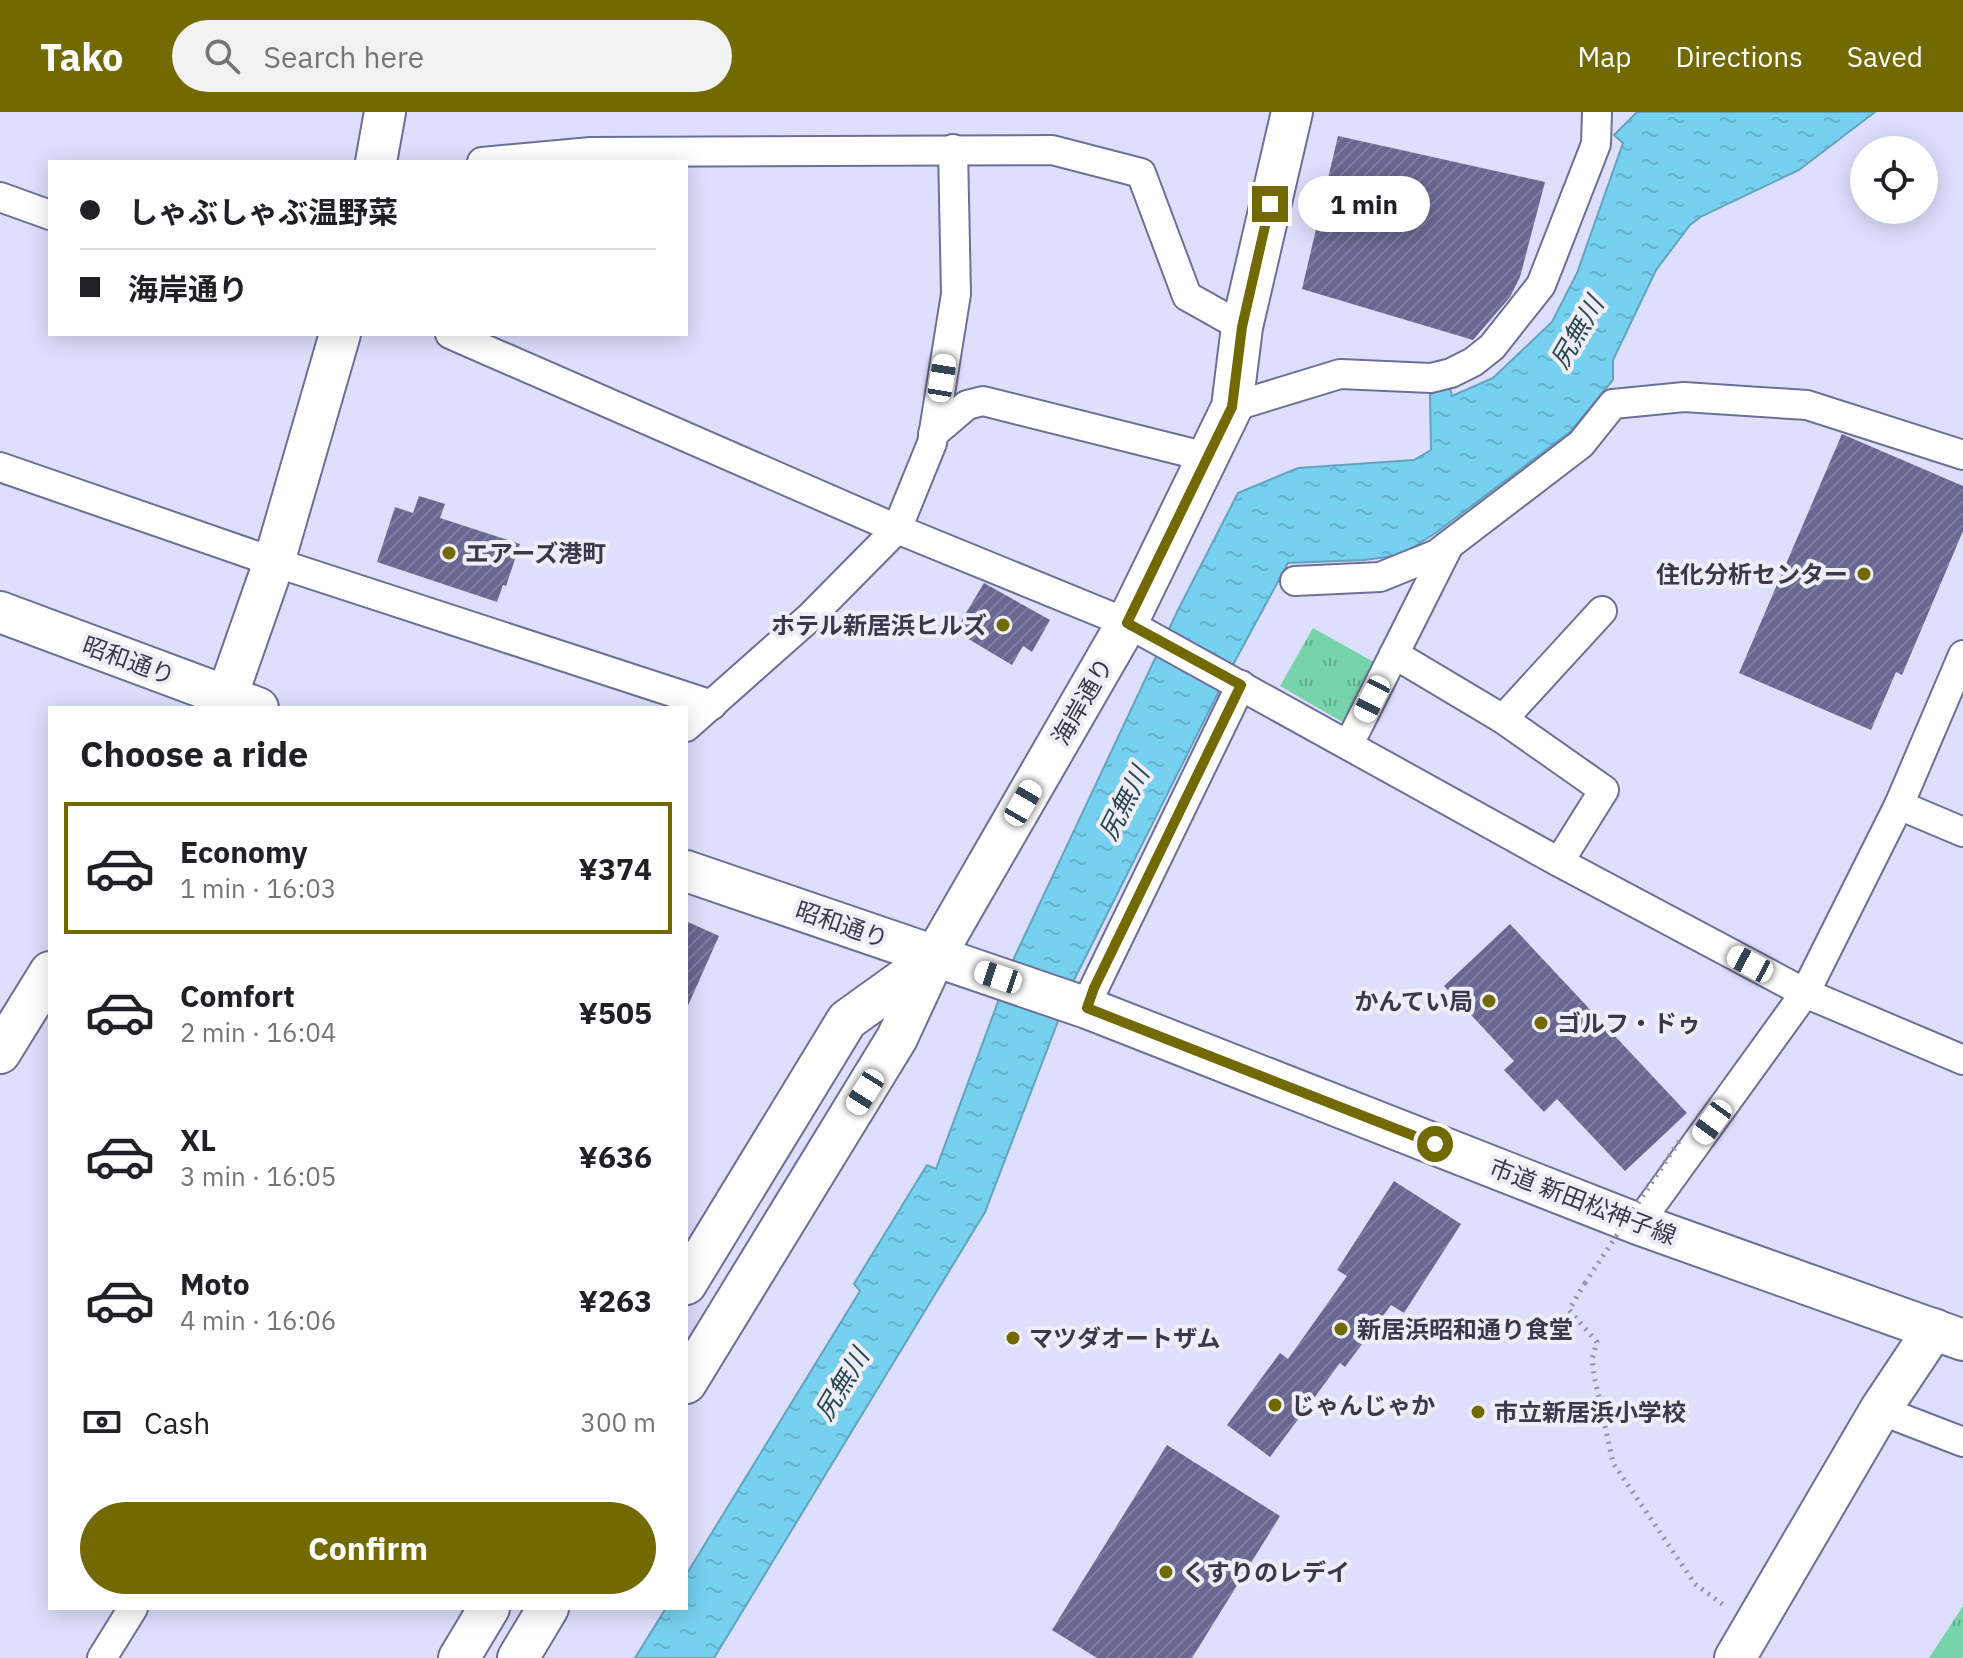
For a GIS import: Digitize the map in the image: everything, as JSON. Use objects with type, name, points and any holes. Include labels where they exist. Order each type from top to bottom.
[{"type":"street","points":[[376,160],[385,112]]},
{"type":"street","name":"海岸通り","points":[[688,1380],[897,1038],[935,956],[1144,632],[1207,457],[1232,407],[1242,327],[1292,112]]},
{"type":"street","points":[[1232,407],[1340,374],[1431,378],[1451,373],[1473,362],[1492,347],[1541,285],[1596,144],[1597,112]]},
{"type":"street","points":[[688,725],[809,618],[897,529],[932,443],[956,294],[953,149]]},
{"type":"street","points":[[504,160],[591,152],[1052,150],[1141,173],[1187,296],[1242,327]]},
{"type":"street","points":[[0,197],[48,214]]},
{"type":"street","points":[[235,704],[339,336]]},
{"type":"street","points":[[455,336],[897,529],[1144,632],[1559,862],[1805,993],[1963,1060]]},
{"type":"street","points":[[1295,581],[1380,577],[1437,554],[1581,444],[1613,404],[1684,397],[1807,405],[1963,455]]},
{"type":"street","points":[[933,434],[967,405],[983,401],[1207,457]]},
{"type":"street","points":[[0,467],[274,562],[712,705]]},
{"type":"street","points":[[1349,744],[1449,545]]},
{"type":"street","points":[[1503,719],[1602,611]]},
{"type":"street","name":"昭和通り","points":[[0,612],[235,704]]},
{"type":"street","points":[[1394,654],[1503,719],[1604,790],[1559,862]]},
{"type":"street","points":[[1638,1224],[1805,993],[1899,805],[1963,655]]},
{"type":"street","points":[[1079,1005],[1094,988],[1236,682]]},
{"type":"street","points":[[1899,805],[1963,832]]},
{"type":"street","name":"昭和通り","points":[[688,872],[998,977]]},
{"type":"street","points":[[688,1281],[847,1020],[935,956]]},
{"type":"street","points":[[0,1053],[48,975]]},
{"type":"street","name":"市道 新田松神子線","points":[[998,977],[1079,1005],[1638,1224],[1948,1335]]},
{"type":"street","points":[[1744,1642],[1880,1410],[1948,1335]]},
{"type":"street","points":[[1880,1410],[1963,1442]]},
{"type":"street","points":[[102,1658],[132,1610]]},
{"type":"street","points":[[459,1658],[488,1610]]},
{"type":"street","points":[[518,1658],[547,1610]]},
{"type":"path","points":[[1680,1140],[1569,1310],[1597,1342],[1592,1359],[1594,1375],[1613,1463],[1695,1584],[1744,1642]]},
{"type":"green space","points":[[1313,628],[1379,665],[1346,724],[1280,686]]},
{"type":"green space","points":[[1963,1606],[1963,1658],[1929,1658]]},
{"type":"water","name":"尻無川","points":[[1637,112],[1875,112],[1799,170],[1702,216],[1690,225],[1656,270],[1613,360],[1613,380],[1571,431],[1437,532],[1401,555],[1288,563],[1221,687],[1073,982],[985,1212],[714,1658],[635,1658],[665,1610],[688,1610],[688,1572],[860,1291],[854,1284],[927,1165],[936,1169],[1015,956],[1177,612],[1238,493],[1298,468],[1414,460],[1431,450],[1430,394],[1449,384],[1452,396],[1493,378],[1552,322],[1577,273],[1623,143],[1614,135]]},
{"type":"building","points":[[1338,136],[1545,182],[1520,277],[1510,297],[1473,340],[1302,289]]},
{"type":"building","name":"住化分析センター","points":[[1842,434],[1963,486],[1963,531],[1902,675],[1896,672],[1871,730],[1739,673]]},
{"type":"building","name":"エアーズ港町","points":[[419,496],[445,504],[440,518],[520,544],[506,586],[503,585],[497,602],[377,562],[395,507],[413,513]]},
{"type":"building","name":"ホテル新居浜ヒルズ","points":[[984,583],[1050,620],[1032,652],[1023,646],[1012,665],[955,631]]},
{"type":"building","points":[[688,922],[719,936],[688,1006]]},
{"type":"building","name":"ゴルフ・ドゥ","points":[[1510,924],[1687,1113],[1625,1171],[1557,1099],[1544,1112],[1504,1070],[1514,1061],[1444,986]]},
{"type":"building","points":[[1394,1181],[1461,1224],[1404,1313],[1391,1305],[1345,1367],[1340,1363],[1270,1457],[1227,1425],[1280,1353],[1288,1359],[1347,1276],[1337,1270]]},
{"type":"building","name":"くすりのレデイ","points":[[1167,1445],[1280,1516],[1192,1658],[1097,1658],[1052,1630]]},
{"type":"place","name":"エアーズ港町","points":[[449,553]]},
{"type":"place","name":"住化分析センター","points":[[1864,574]]},
{"type":"place","name":"ホテル新居浜ヒルズ","points":[[1003,625]]},
{"type":"place","name":"かんてい局","points":[[1489,1001]]},
{"type":"place","name":"ゴルフ・ドゥ","points":[[1541,1023]]},
{"type":"place","name":"新居浜昭和通り食堂","points":[[1341,1329]]},
{"type":"place","name":"マツダオートザム","points":[[1013,1338]]},
{"type":"place","name":"じゃんじゃか","points":[[1275,1405]]},
{"type":"place","name":"市立新居浜小学校","points":[[1478,1412]]},
{"type":"place","name":"くすりのレデイ","points":[[1166,1572]]},
{"type":"route","points":[[1270,204],[1242,327],[1232,407],[1127,623],[1241,685],[1087,1008],[1435,1144]]}]
